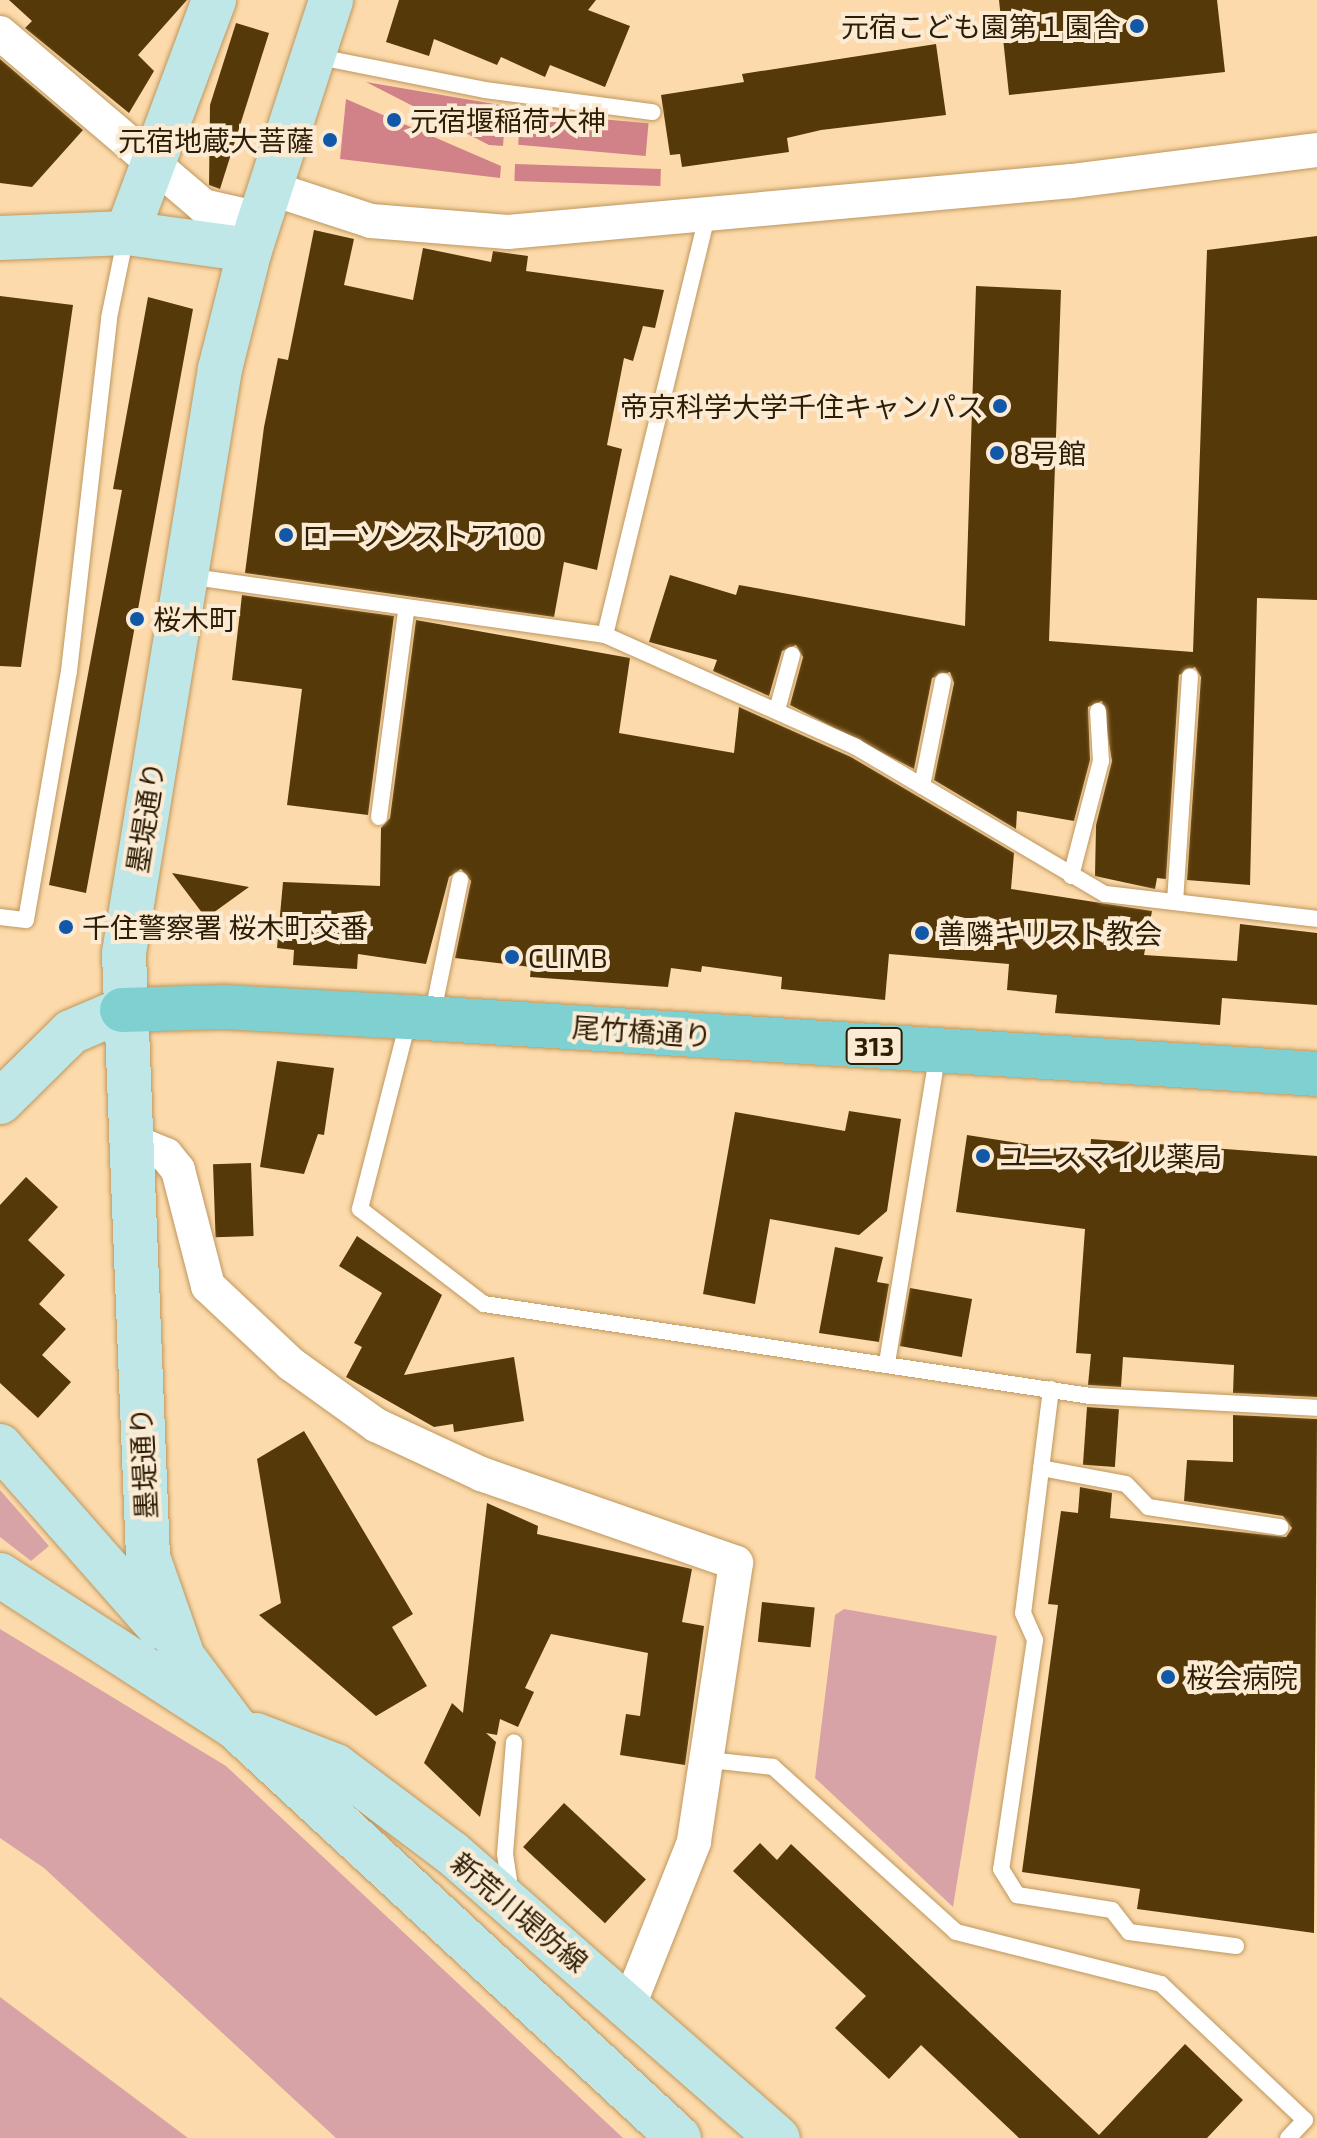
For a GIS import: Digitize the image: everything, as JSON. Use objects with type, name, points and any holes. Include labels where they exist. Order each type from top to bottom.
[{"type":"main road","points":[[127,233],[214,0]]},
{"type":"main road","name":"墨堤通り","points":[[235,1727],[183,1657],[148,1557],[122,1010],[131,904],[184,576],[260,219],[331,0]]},
{"type":"main road","points":[[0,238],[127,233],[260,219]]},
{"type":"main road","name":"尾竹橋通り","points":[[0,1102],[71,1032],[122,1010],[223,1007],[1317,1074]]},
{"type":"main road","points":[[0,1446],[183,1657]]},
{"type":"main road","name":"新荒川堤防線","points":[[0,1575],[235,1727],[679,2138]]},
{"type":"main road","name":"新荒川堤防線","points":[[235,1727],[336,1766],[509,1900],[778,2138]]},
{"type":"street","points":[[0,33],[203,206],[260,219],[371,221],[487,231],[707,217],[1317,150]]},
{"type":"street","points":[[127,1139],[166,1155],[178,1170],[208,1286],[291,1364],[376,1425],[481,1474],[736,1563],[709,1760],[694,1842],[629,2005]]},
{"type":"lane","points":[[312,56],[485,90],[653,112]]},
{"type":"lane","points":[[605,635],[707,217]]},
{"type":"lane","points":[[0,917],[26,920],[69,671],[109,318],[127,233]]},
{"type":"lane","points":[[184,576],[406,611],[605,635],[777,710],[922,786],[1105,894],[1317,919]]},
{"type":"lane","points":[[379,817],[406,611]]},
{"type":"lane","points":[[777,710],[792,655]]},
{"type":"lane","points":[[1175,902],[1190,676]]},
{"type":"lane","points":[[922,786],[943,681]]},
{"type":"lane","points":[[1071,876],[1101,761],[1098,711]]},
{"type":"lane","points":[[460,880],[360,1209],[484,1304],[1051,1389],[1317,1408]]},
{"type":"lane","points":[[887,1363],[939,1050]]},
{"type":"lane","points":[[1051,1389],[1023,1613],[1035,1640],[1001,1869],[1017,1895],[1112,1910],[1129,1932],[1236,1946]]},
{"type":"lane","points":[[1041,1468],[1126,1484],[1148,1507],[1281,1527]]},
{"type":"lane","points":[[509,1900],[514,1742]]},
{"type":"lane","points":[[709,1760],[773,1767],[956,1932],[1161,1984],[1311,2119],[1288,2138]]},
{"type":"shaded area","points":[[366,82],[506,106],[503,146],[489,145]]},
{"type":"shaded area","points":[[346,99],[501,166],[500,178],[340,159]]},
{"type":"shaded area","points":[[521,112],[649,123],[646,156],[518,145]]},
{"type":"shaded area","points":[[515,164],[661,169],[660,186],[514,181]]},
{"type":"shaded area","points":[[0,1490],[49,1546],[31,1561],[0,1537]]},
{"type":"shaded area","points":[[844,1609],[997,1636],[953,1907],[815,1778],[835,1615]]},
{"type":"shaded area","points":[[0,1629],[226,1766],[623,2138],[336,2138],[44,1868],[0,1838]]},
{"type":"shaded area","points":[[0,1997],[188,2138],[0,2138]]},
{"type":"building","points":[[9,0],[187,0],[138,55],[154,71],[129,113],[25,28],[32,21]]},
{"type":"building","points":[[399,0],[596,0],[588,10],[630,26],[605,87],[550,65],[545,77],[501,57],[497,65],[434,39],[429,56],[386,42]]},
{"type":"building","points":[[999,0],[1217,0],[1225,72],[1009,95]]},
{"type":"building","points":[[236,23],[269,33],[220,189],[209,185],[210,105]]},
{"type":"building","points":[[936,44],[946,115],[821,130],[787,138],[789,152],[682,167],[680,154],[670,155],[661,95],[744,82],[742,74]]},
{"type":"building","points":[[0,59],[83,130],[32,187],[0,183]]},
{"type":"building","points":[[314,230],[354,239],[344,285],[413,300],[423,248],[491,262],[493,251],[528,256],[526,271],[664,290],[655,328],[643,326],[633,361],[624,358],[607,445],[622,449],[597,570],[564,562],[554,617],[245,573],[264,427],[278,358],[288,360]]},
{"type":"building","points":[[1317,236],[1317,600],[1257,598],[1250,885],[1187,880],[1201,677],[1195,667],[1179,675],[1166,879],[1157,878],[1155,889],[1095,876],[1096,825],[1112,761],[1102,701],[1088,707],[1090,760],[1074,821],[1017,811],[1016,829],[934,780],[954,683],[950,672],[932,678],[914,769],[790,705],[803,657],[796,645],[782,651],[769,696],[713,671],[717,660],[649,642],[670,575],[736,595],[739,585],[965,626],[976,286],[1061,290],[1049,641],[1193,652],[1207,250]]},
{"type":"building","points":[[0,296],[73,305],[21,667],[0,666]]},
{"type":"building","points":[[148,297],[193,309],[86,893],[49,885],[122,490],[113,489]]},
{"type":"building","points":[[242,595],[394,616],[368,815],[287,805],[302,689],[232,680]]},
{"type":"building","points":[[416,620],[630,658],[619,733],[734,753],[739,707],[851,757],[1014,853],[1011,889],[1152,911],[1144,955],[1237,961],[1240,924],[1317,933],[1317,1005],[1222,998],[1220,1025],[1055,1013],[1057,995],[1007,990],[1009,964],[889,954],[885,1000],[781,989],[782,977],[702,966],[701,972],[671,968],[668,987],[530,977],[531,967],[455,958],[471,881],[461,869],[449,877],[426,964],[358,954],[357,969],[293,965],[294,950],[277,948],[283,882],[380,886],[381,828],[390,818]]},
{"type":"building","points":[[172,873],[249,887],[206,918]]},
{"type":"building","points":[[277,1061],[334,1068],[324,1135],[318,1134],[304,1174],[260,1167]]},
{"type":"building","points":[[849,1111],[901,1119],[887,1211],[859,1235],[770,1219],[755,1304],[703,1294],[735,1112],[845,1131]]},
{"type":"building","points":[[967,1135],[1090,1154],[1091,1139],[1317,1156],[1317,1397],[1233,1393],[1234,1365],[1123,1357],[1121,1387],[1088,1385],[1091,1354],[1076,1353],[1085,1229],[956,1212]]},
{"type":"building","points":[[251,1163],[254,1236],[216,1237],[213,1164]]},
{"type":"building","points":[[26,1177],[58,1207],[28,1240],[65,1275],[39,1304],[66,1329],[42,1355],[71,1382],[38,1418],[0,1383],[0,1205]]},
{"type":"building","points":[[357,1236],[442,1295],[404,1375],[514,1357],[524,1421],[454,1432],[453,1424],[434,1427],[346,1377],[362,1347],[354,1343],[382,1293],[339,1266]]},
{"type":"building","points":[[835,1247],[883,1257],[877,1282],[889,1284],[879,1342],[819,1333]]},
{"type":"building","points":[[910,1288],[972,1299],[962,1357],[900,1346]]},
{"type":"building","points":[[1087,1407],[1119,1409],[1115,1467],[1083,1465]]},
{"type":"building","points":[[1233,1415],[1317,1419],[1314,1933],[1137,1909],[1140,1889],[1022,1872],[1058,1605],[1048,1604],[1061,1511],[1078,1513],[1080,1487],[1112,1493],[1110,1518],[1286,1537],[1292,1528],[1283,1516],[1184,1501],[1187,1460],[1233,1462]]},
{"type":"building","points":[[304,1431],[413,1614],[392,1627],[427,1686],[376,1716],[259,1615],[281,1603],[257,1459]]},
{"type":"building","points":[[487,1503],[538,1526],[537,1534],[692,1569],[682,1622],[704,1626],[685,1765],[620,1755],[626,1714],[640,1716],[648,1653],[551,1634],[525,1688],[534,1692],[518,1727],[500,1719],[497,1735],[486,1733],[496,1742],[480,1817],[424,1763],[452,1703],[463,1713]]},
{"type":"building","points":[[762,1602],[815,1608],[811,1647],[758,1642]]},
{"type":"building","points":[[564,1803],[646,1879],[605,1923],[523,1847]]},
{"type":"building","points":[[760,1843],[777,1860],[791,1844],[1099,2135],[1185,2044],[1243,2100],[1207,2138],[1019,2138],[921,2045],[889,2079],[835,2028],[866,1996],[733,1871]]},
{"type":"place","name":"元宿こども園第１園舎","points":[[1137,26]]},
{"type":"place","name":"元宿堰稲荷大神","points":[[394,120]]},
{"type":"place","name":"元宿地蔵大菩薩","points":[[330,140]]},
{"type":"place","name":"帝京科学大学千住キャンパス","points":[[1000,406]]},
{"type":"place","name":"8号館","points":[[997,453]]},
{"type":"place","name":"ローソンストア100","points":[[286,535]]},
{"type":"place","name":"桜木町","points":[[137,619]]},
{"type":"place","name":"千住警察署 桜木町交番","points":[[66,927]]},
{"type":"place","name":"善隣キリスト教会","points":[[922,933]]},
{"type":"place","name":"CLIMB","points":[[512,957]]},
{"type":"place","name":"ユニスマイル薬局","points":[[983,1156]]},
{"type":"place","name":"桜会病院","points":[[1168,1677]]}]
